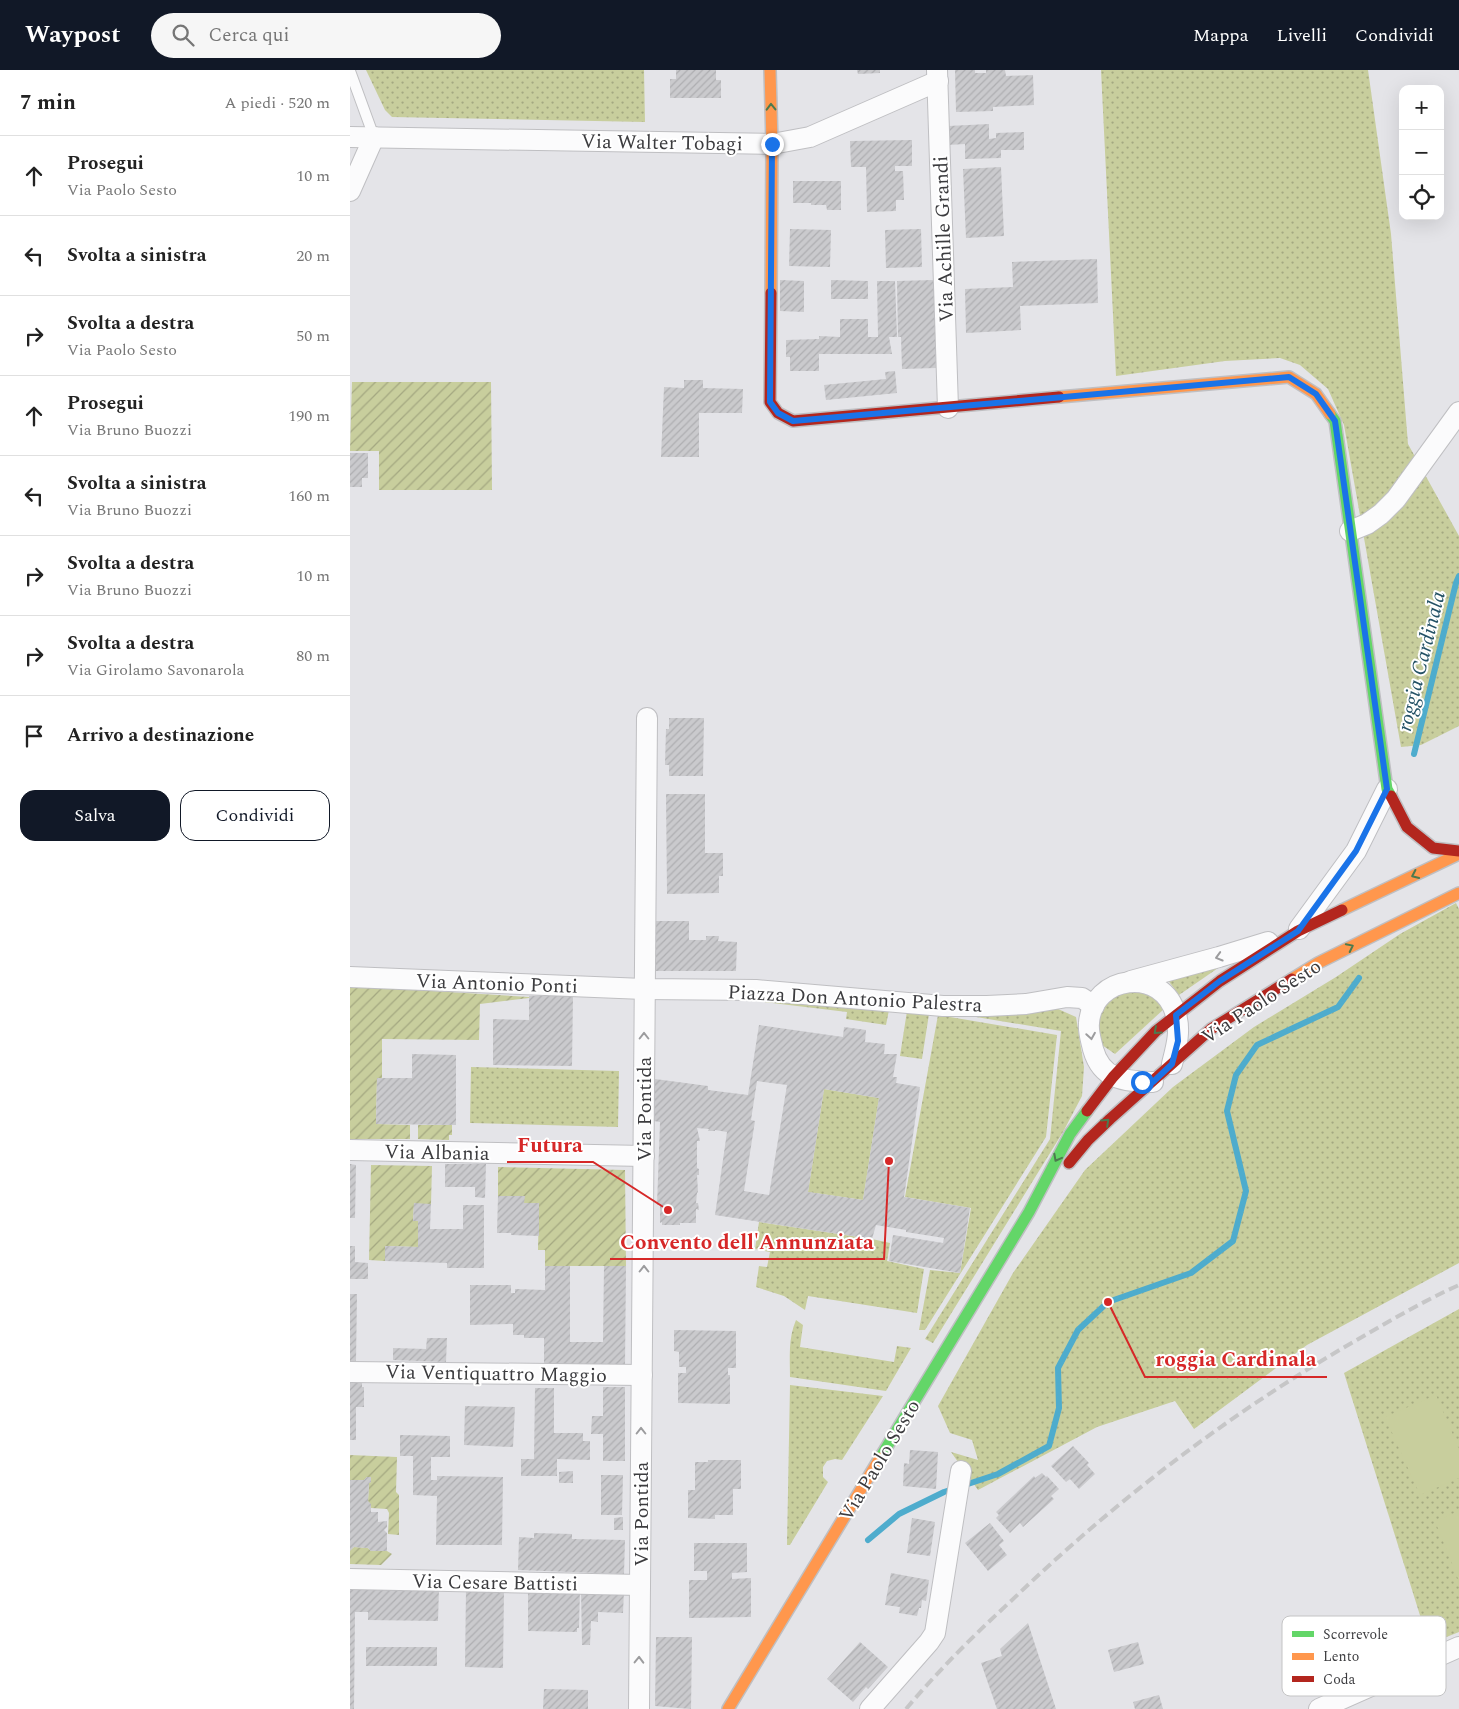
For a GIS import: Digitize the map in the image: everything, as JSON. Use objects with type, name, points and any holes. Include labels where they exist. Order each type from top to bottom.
[{"type":"street","points":[[770,70],[772,144],[770,402],[778,413],[793,421],[1289,377],[1316,394],[1335,421],[1387,789],[1407,827],[1433,848],[1459,852]]},
{"type":"street","name":"Via Walter Tobagi","points":[[350,137],[772,144],[810,137],[938,76]]},
{"type":"street","name":"Via Achille Grandi","points":[[938,76],[948,408]]},
{"type":"street","points":[[350,191],[374,137]]},
{"type":"street","points":[[1350,532],[1367,524],[1381,514],[1396,499],[1459,412]]},
{"type":"street","name":"Via Pontida","points":[[639,1709],[647,718]]},
{"type":"street","points":[[1298,931],[1356,851],[1387,789]]},
{"type":"street","name":"Via Paolo Sesto","points":[[728,1709],[1029,1212],[1070,1134],[1113,1077],[1156,1032],[1220,981],[1298,931],[1459,852]]},
{"type":"street","name":"Via Paolo Sesto","points":[[1029,1212],[1088,1140],[1211,1029],[1310,968],[1459,893]]},
{"type":"street","name":"Via Paolo Sesto","points":[[1094,1006],[1103,994],[1116,985],[1219,957],[1298,931]]},
{"type":"street","name":"Via Antonio Ponti","points":[[350,977],[644,989]]},
{"type":"street","points":[[1131,981],[1149,983],[1163,992],[1172,1003],[1176,1015],[1178,1041],[1172,1064]]},
{"type":"street","name":"Piazza Don Antonio Palestra","points":[[644,989],[756,990],[943,1006],[1026,1004],[1067,997],[1082,998],[1094,1006]]},
{"type":"street","points":[[1094,1006],[1089,1021],[1092,1046],[1102,1068],[1113,1077],[1129,1082],[1153,1082]]},
{"type":"street","name":"Via Albania","points":[[350,1150],[644,1156]]},
{"type":"street","name":"Via Ventiquattro Maggio","points":[[350,1372],[642,1375]]},
{"type":"street","points":[[870,1709],[929,1642],[935,1632],[961,1471]]},
{"type":"street","name":"Via Cesare Battisti","points":[[350,1579],[640,1585]]},
{"type":"street","points":[[1446,1653],[1459,1647]]},
{"type":"street","points":[[1319,1709],[1348,1696]]},
{"type":"lane","points":[[350,71],[374,137]]},
{"type":"green space","points":[[366,70],[644,70],[645,122],[392,117],[385,110]]},
{"type":"green space","points":[[1101,70],[1368,70],[1391,234],[1408,444],[1459,536],[1459,726],[1421,745],[1401,747],[1344,425],[1328,389],[1300,365],[1280,358],[1225,361],[1116,376]]},
{"type":"green space","points":[[352,382],[491,382],[492,490],[379,490],[379,451],[350,451]]},
{"type":"green space","points":[[1456,903],[1459,909],[1459,1263],[1307,1345],[1194,1429],[1175,1401],[1097,1427],[978,1490],[951,1452],[978,1460],[972,1440],[950,1433],[938,1406],[1013,1273],[1085,1170],[1173,1087],[1254,1027],[1336,977],[1400,934]]},
{"type":"green space","points":[[1221,966],[1179,995],[1167,979]]},
{"type":"green space","points":[[350,986],[529,998],[480,1004],[479,1040],[382,1039],[382,1078],[377,1078],[376,1124],[410,1125],[410,1139],[350,1139]]},
{"type":"green space","points":[[1132,988],[1156,999],[1164,1009],[1115,1054],[1102,1045],[1095,1030],[1105,999]]},
{"type":"green space","points":[[764,999],[889,1010],[886,1025],[846,1019],[847,1012],[764,1002]]},
{"type":"green space","points":[[1039,1006],[1058,1009],[1076,1017],[1084,1067],[1082,1096],[1063,1132],[933,1343],[925,1339],[1050,1139],[1061,1031],[952,1013]]},
{"type":"green space","points":[[907,1011],[929,1014],[922,1059],[900,1056]]},
{"type":"green space","points":[[938,1015],[1057,1035],[1046,1137],[925,1330],[919,1330],[930,1270],[960,1273],[971,1208],[905,1197]]},
{"type":"green space","points":[[471,1067],[619,1071],[618,1127],[470,1123]]},
{"type":"green space","points":[[824,1089],[879,1098],[863,1200],[808,1192]]},
{"type":"green space","points":[[418,1125],[452,1125],[452,1135],[449,1135],[449,1140],[418,1139]]},
{"type":"green space","points":[[371,1165],[432,1166],[431,1204],[414,1204],[413,1221],[418,1221],[418,1247],[385,1246],[385,1261],[369,1260]]},
{"type":"green space","points":[[498,1167],[625,1170],[626,1266],[545,1266],[545,1250],[538,1250],[539,1203],[524,1203],[524,1196],[498,1196]]},
{"type":"green space","points":[[759,1222],[890,1243],[887,1261],[924,1269],[917,1313],[808,1296],[805,1310],[784,1296],[756,1287],[759,1266],[767,1267],[770,1252],[755,1249]]},
{"type":"green space","points":[[1459,1309],[1459,1632],[1446,1637],[1446,1616],[1420,1616],[1344,1373]]},
{"type":"green space","points":[[796,1320],[803,1325],[800,1347],[894,1362],[897,1346],[911,1348],[886,1391],[790,1377],[791,1341]]},
{"type":"green space","points":[[790,1385],[883,1396],[842,1460],[827,1461],[823,1467],[823,1477],[828,1482],[790,1545],[787,1545]]},
{"type":"green space","points":[[1436,1395],[1459,1449],[1459,1478],[1420,1495],[1385,1417]]},
{"type":"green space","points":[[350,1455],[397,1457],[396,1492],[399,1495],[399,1535],[388,1534],[389,1513],[387,1509],[371,1508],[368,1501],[371,1477],[367,1477],[364,1480],[350,1480]]},
{"type":"green space","points":[[1459,1511],[1459,1581],[1435,1521]]},
{"type":"green space","points":[[354,1547],[368,1548],[371,1551],[387,1551],[392,1554],[381,1565],[350,1564],[350,1550]]},
{"type":"building","points":[[676,70],[716,70],[716,80],[721,80],[721,98],[670,98],[670,79],[676,79]]},
{"type":"building","points":[[857,70],[880,70],[880,73],[858,74]]},
{"type":"building","points":[[955,70],[975,70],[975,73],[986,73],[986,70],[1005,70],[1006,76],[1033,75],[1034,105],[993,107],[993,111],[956,112]]},
{"type":"building","points":[[989,124],[989,139],[996,138],[996,133],[1024,132],[1024,150],[1001,150],[1001,158],[965,159],[965,144],[948,145],[948,126]]},
{"type":"building","points":[[912,140],[912,166],[895,166],[895,171],[903,171],[904,200],[896,200],[896,211],[867,212],[866,167],[851,167],[850,141]]},
{"type":"building","points":[[1001,167],[1004,236],[966,238],[963,169]]},
{"type":"building","points":[[793,181],[841,181],[841,210],[827,210],[826,205],[793,203]]},
{"type":"building","points":[[790,229],[831,230],[830,267],[789,266]]},
{"type":"building","points":[[921,229],[922,267],[886,268],[885,230]]},
{"type":"building","points":[[1097,259],[1098,303],[1020,306],[1021,330],[966,333],[965,289],[1013,287],[1012,262]]},
{"type":"building","points":[[780,280],[804,281],[804,312],[780,311]]},
{"type":"building","points":[[831,280],[868,281],[868,299],[831,299]]},
{"type":"building","points":[[934,280],[936,368],[902,369],[901,337],[898,337],[897,281]]},
{"type":"building","points":[[877,281],[895,281],[897,337],[889,337],[892,354],[819,354],[819,371],[790,371],[790,357],[786,357],[786,340],[819,339],[819,336],[840,337],[840,319],[868,319],[868,337],[878,337]]},
{"type":"building","points":[[895,371],[897,393],[826,400],[824,385],[886,379],[885,372]]},
{"type":"building","points":[[684,380],[703,380],[703,388],[743,389],[742,413],[699,413],[699,457],[661,457],[664,387],[684,388]]},
{"type":"building","points":[[350,453],[368,453],[368,478],[362,478],[362,487],[350,487]]},
{"type":"building","points":[[669,718],[704,718],[703,776],[669,776],[669,765],[665,765],[666,729],[669,729]]},
{"type":"building","points":[[666,794],[705,794],[705,853],[723,853],[723,876],[719,876],[719,893],[667,894]]},
{"type":"building","points":[[653,921],[689,921],[689,940],[706,940],[706,936],[719,936],[718,941],[737,942],[736,971],[653,971]]},
{"type":"building","points":[[529,996],[573,996],[572,1066],[493,1065],[493,1019],[529,1020]]},
{"type":"building","points":[[759,1025],[843,1037],[844,1027],[866,1030],[865,1042],[885,1044],[884,1054],[897,1054],[893,1077],[897,1077],[896,1083],[920,1087],[904,1197],[970,1208],[960,1273],[889,1261],[893,1235],[943,1243],[944,1238],[876,1225],[872,1239],[715,1215],[727,1132],[708,1131],[709,1129],[697,1128],[700,1141],[697,1141],[697,1168],[699,1169],[699,1175],[697,1175],[698,1192],[696,1203],[698,1203],[699,1210],[696,1209],[696,1223],[662,1225],[662,1222],[660,1223],[660,1205],[657,1205],[660,1122],[654,1121],[655,1079],[708,1086],[708,1090],[748,1095]],"holes":[[[757,1081],[787,1085],[769,1195],[744,1191],[755,1121],[751,1120]],[[824,1089],[879,1098],[863,1200],[808,1192]]]},
{"type":"building","points":[[412,1054],[456,1055],[456,1125],[376,1124],[377,1078],[412,1078]]},
{"type":"building","points":[[350,1164],[356,1165],[355,1218],[350,1218]]},
{"type":"building","points":[[445,1164],[486,1164],[485,1198],[475,1197],[475,1187],[445,1187]]},
{"type":"building","points":[[498,1196],[525,1196],[524,1203],[539,1203],[539,1236],[497,1233]]},
{"type":"building","points":[[414,1203],[431,1204],[430,1229],[463,1229],[463,1205],[484,1205],[484,1268],[447,1268],[447,1263],[385,1261],[385,1246],[418,1247],[418,1221],[413,1221]]},
{"type":"building","points":[[350,1246],[355,1246],[355,1262],[368,1263],[368,1279],[350,1279]]},
{"type":"building","points":[[545,1266],[570,1266],[570,1342],[603,1342],[604,1266],[626,1266],[625,1367],[544,1366],[544,1338],[524,1338],[524,1335],[513,1335],[513,1324],[470,1325],[470,1285],[511,1285],[511,1293],[515,1293],[515,1289],[545,1290]]},
{"type":"building","points":[[350,1294],[357,1294],[356,1361],[350,1361]]},
{"type":"building","points":[[674,1330],[736,1331],[736,1368],[728,1368],[728,1375],[730,1375],[730,1404],[678,1403],[678,1373],[686,1373],[686,1367],[679,1367],[679,1352],[674,1351]]},
{"type":"building","points":[[427,1338],[447,1338],[446,1362],[393,1360],[393,1348],[426,1349]]},
{"type":"building","points":[[350,1382],[362,1382],[362,1387],[364,1387],[364,1407],[356,1407],[356,1440],[350,1440]]},
{"type":"building","points":[[603,1387],[625,1387],[625,1461],[603,1461],[603,1434],[591,1434],[592,1416],[603,1416]]},
{"type":"building","points":[[535,1388],[554,1388],[554,1433],[583,1433],[583,1441],[590,1441],[590,1460],[557,1459],[557,1476],[521,1476],[521,1459],[534,1459]]},
{"type":"building","points":[[465,1406],[515,1407],[513,1447],[464,1445]]},
{"type":"building","points":[[400,1435],[450,1436],[450,1457],[431,1457],[431,1480],[437,1480],[437,1476],[503,1477],[502,1545],[436,1545],[437,1496],[413,1495],[413,1456],[400,1456]]},
{"type":"building","points":[[1073,1446],[1089,1463],[1087,1465],[1095,1474],[1079,1489],[1070,1479],[1066,1482],[1051,1466]]},
{"type":"building","points":[[910,1450],[938,1452],[936,1489],[903,1486],[904,1463],[909,1464]]},
{"type":"building","points":[[708,1460],[741,1460],[741,1489],[733,1489],[733,1515],[715,1515],[715,1519],[688,1518],[688,1490],[695,1490],[695,1462],[708,1462]]},
{"type":"building","points":[[573,1471],[573,1483],[559,1483],[559,1472]]},
{"type":"building","points":[[1042,1473],[1059,1489],[1051,1496],[1054,1499],[1023,1527],[1020,1523],[1010,1533],[996,1518],[999,1515],[996,1512],[1034,1476],[1035,1478]]},
{"type":"building","points":[[601,1475],[623,1475],[622,1515],[601,1515]]},
{"type":"building","points":[[367,1477],[371,1477],[368,1501],[371,1504],[371,1512],[378,1512],[378,1522],[387,1521],[387,1527],[384,1530],[387,1533],[387,1551],[371,1551],[368,1548],[354,1547],[350,1551],[350,1480],[364,1480]]},
{"type":"building","points":[[623,1517],[623,1530],[614,1530],[614,1518]]},
{"type":"building","points":[[912,1518],[935,1522],[930,1556],[907,1553]]},
{"type":"building","points":[[990,1523],[1004,1541],[999,1545],[1007,1555],[988,1571],[965,1543]]},
{"type":"building","points":[[534,1533],[572,1534],[572,1539],[625,1540],[624,1574],[518,1570],[519,1537],[534,1538]]},
{"type":"building","points":[[694,1543],[747,1543],[747,1572],[732,1573],[732,1579],[751,1578],[751,1617],[689,1618],[689,1580],[707,1580],[707,1571],[694,1571]]},
{"type":"building","points":[[891,1573],[929,1580],[926,1601],[922,1600],[917,1616],[899,1613],[900,1607],[885,1605]]},
{"type":"building","points":[[350,1585],[439,1588],[438,1621],[368,1620],[368,1612],[355,1612],[354,1709],[350,1709]]},
{"type":"building","points":[[466,1589],[504,1590],[503,1668],[465,1667]]},
{"type":"building","points":[[528,1589],[580,1589],[579,1628],[577,1628],[577,1632],[528,1631]]},
{"type":"building","points":[[581,1589],[624,1590],[623,1613],[598,1612],[598,1622],[591,1621],[590,1645],[582,1645]]},
{"type":"building","points":[[1028,1623],[1056,1709],[997,1709],[981,1663],[1002,1656],[1000,1649]]},
{"type":"building","points":[[656,1637],[692,1637],[691,1709],[655,1706]]},
{"type":"building","points":[[860,1642],[888,1667],[853,1702],[827,1679]]},
{"type":"building","points":[[1138,1642],[1144,1664],[1114,1672],[1108,1650]]},
{"type":"building","points":[[366,1647],[437,1647],[437,1666],[366,1666]]},
{"type":"building","points":[[544,1689],[588,1690],[588,1709],[543,1709]]},
{"type":"building","points":[[1159,1695],[1163,1709],[1135,1709],[1133,1702]]},
{"type":"waterway","name":"roggia Cardinala","points":[[1414,754],[1459,576]]},
{"type":"waterway","name":"roggia Cardinala","points":[[868,1540],[899,1514],[944,1492],[998,1474],[1049,1446],[1059,1408],[1058,1368],[1078,1330],[1108,1302],[1191,1273],[1233,1241],[1246,1191],[1227,1111],[1236,1075],[1257,1045],[1338,1007],[1359,978]]},
{"type":"railway","points":[[906,1709],[970,1640],[1049,1565],[1170,1465],[1211,1434],[1298,1375],[1400,1315],[1459,1285]]},
{"type":"traffic: fast","points":[[1330,414],[1335,421],[1387,789],[1391,796]]},
{"type":"traffic: fast","points":[[880,1458],[1029,1212],[1070,1134],[1087,1111]]},
{"type":"traffic: slow","points":[[770,70],[772,144],[771,293]]},
{"type":"traffic: slow","points":[[1059,397],[1289,377],[1316,394],[1330,414]]},
{"type":"traffic: slow","points":[[1342,910],[1459,854]]},
{"type":"traffic: slow","points":[[1292,979],[1318,963],[1459,893]]},
{"type":"traffic: slow","points":[[728,1709],[880,1458]]},
{"type":"traffic: jam","points":[[771,293],[770,402],[778,413],[793,421],[1059,397]]},
{"type":"traffic: jam","points":[[1391,796],[1407,827],[1433,848],[1459,851]]},
{"type":"traffic: jam","points":[[1087,1111],[1113,1077],[1156,1031],[1220,981],[1298,931],[1342,910]]},
{"type":"traffic: jam","points":[[1069,1163],[1088,1140],[1110,1119],[1211,1029],[1292,979]]},
{"type":"place","name":"Convento dell'Annunziata","points":[[889,1161]]},
{"type":"place","name":"Futura","points":[[668,1210]]},
{"type":"place","name":"roggia Cardinala","points":[[1108,1302]]},
{"type":"route","points":[[772,144],[770,402],[778,413],[793,421],[1289,377],[1316,394],[1335,421],[1387,789],[1356,851],[1298,931],[1220,981],[1176,1015],[1178,1041],[1172,1064],[1153,1082],[1142,1082]]}]
